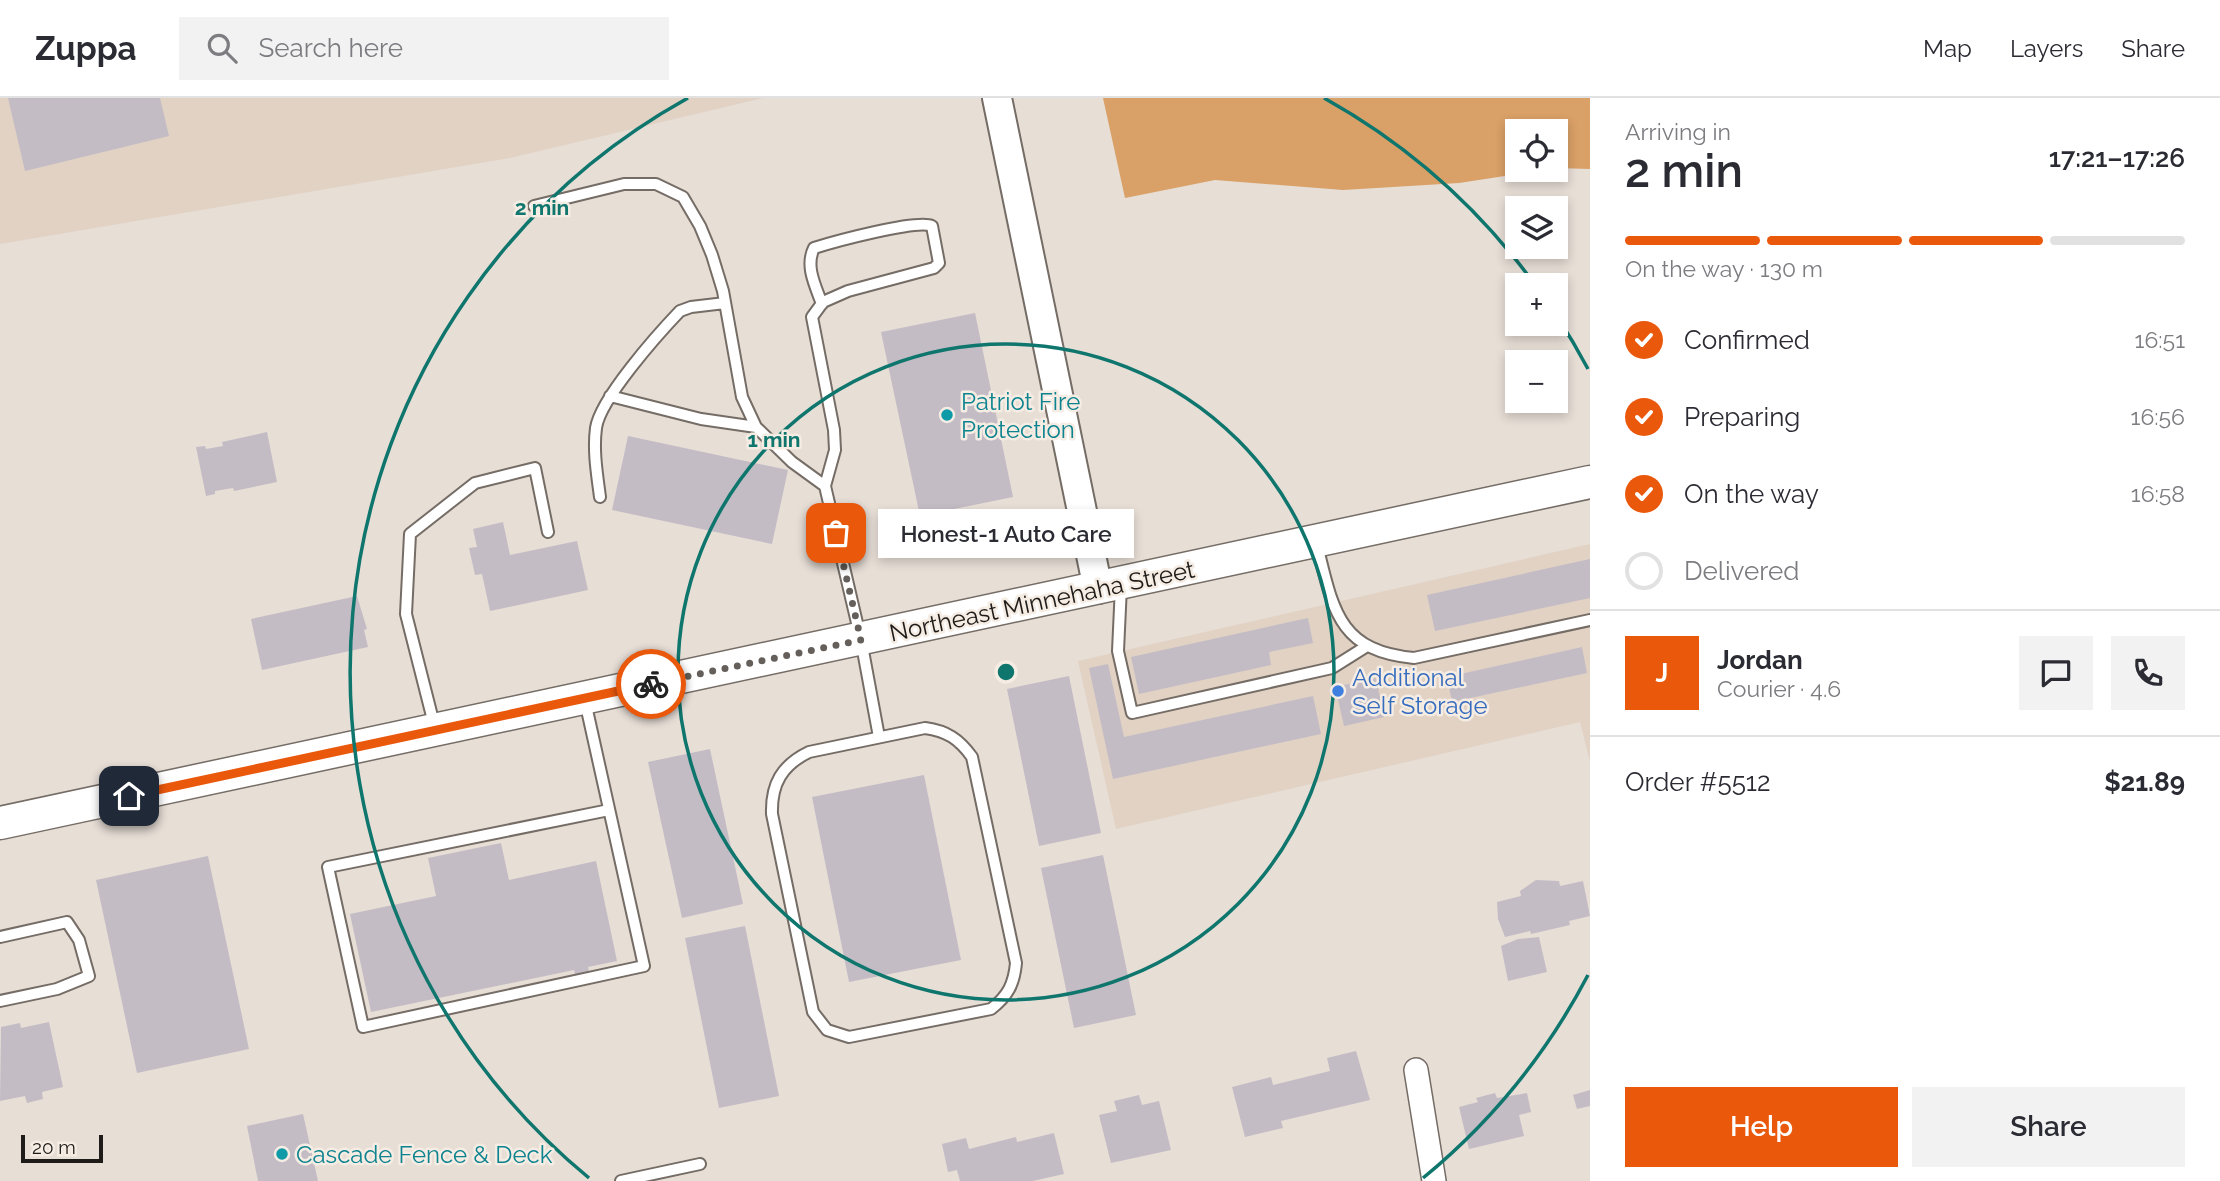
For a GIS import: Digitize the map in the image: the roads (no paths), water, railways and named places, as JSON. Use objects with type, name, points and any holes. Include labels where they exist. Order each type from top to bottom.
[{"type":"main road","name":"Northeast Minnehaha Street","points":[[0,823],[1590,482]]},
{"type":"street","points":[[997,98],[1109,587]]},
{"type":"street","points":[[1416,1070],[1434,1181]]},
{"type":"lane","points":[[534,206],[624,184],[656,184],[683,197],[708,245],[725,303],[742,397],[756,427],[793,462],[825,486]]},
{"type":"lane","points":[[822,304],[809,258],[814,248],[910,225],[928,223],[932,226],[939,264],[934,268],[848,291],[822,304],[813,317],[834,430],[835,450],[825,486],[861,640],[879,737]]},
{"type":"lane","points":[[600,497],[594,454],[596,425],[604,404],[680,311],[725,303]]},
{"type":"lane","points":[[610,396],[701,419],[756,427]]},
{"type":"lane","points":[[435,730],[406,614],[410,534],[475,483],[535,468],[548,532]]},
{"type":"lane","points":[[1316,542],[1334,611],[1348,631],[1367,646],[1390,656],[1414,658],[1590,620]]},
{"type":"lane","points":[[1109,587],[1118,651],[1132,713],[1332,668],[1367,646]]},
{"type":"lane","points":[[584,699],[609,810],[644,966],[363,1027],[328,867],[609,810]]},
{"type":"lane","points":[[925,728],[940,730],[964,745],[972,757],[1016,963],[1015,977],[1002,1001],[991,1009],[849,1037],[827,1030],[813,1012],[772,814],[772,798],[775,783],[795,759],[809,752],[879,737],[925,728]]},
{"type":"lane","points":[[0,937],[67,922],[79,940],[89,976],[57,989],[0,1001]]},
{"type":"lane","points":[[621,1181],[700,1164]]},
{"type":"place","name":"Patriot Fire Protection","points":[[947,415]]},
{"type":"place","name":"Honest-1 Auto Care","points":[[836,533]]},
{"type":"place","name":"Additional Self Storage","points":[[1338,691]]},
{"type":"place","name":"Cascade Fence & Deck","points":[[282,1154]]}]
